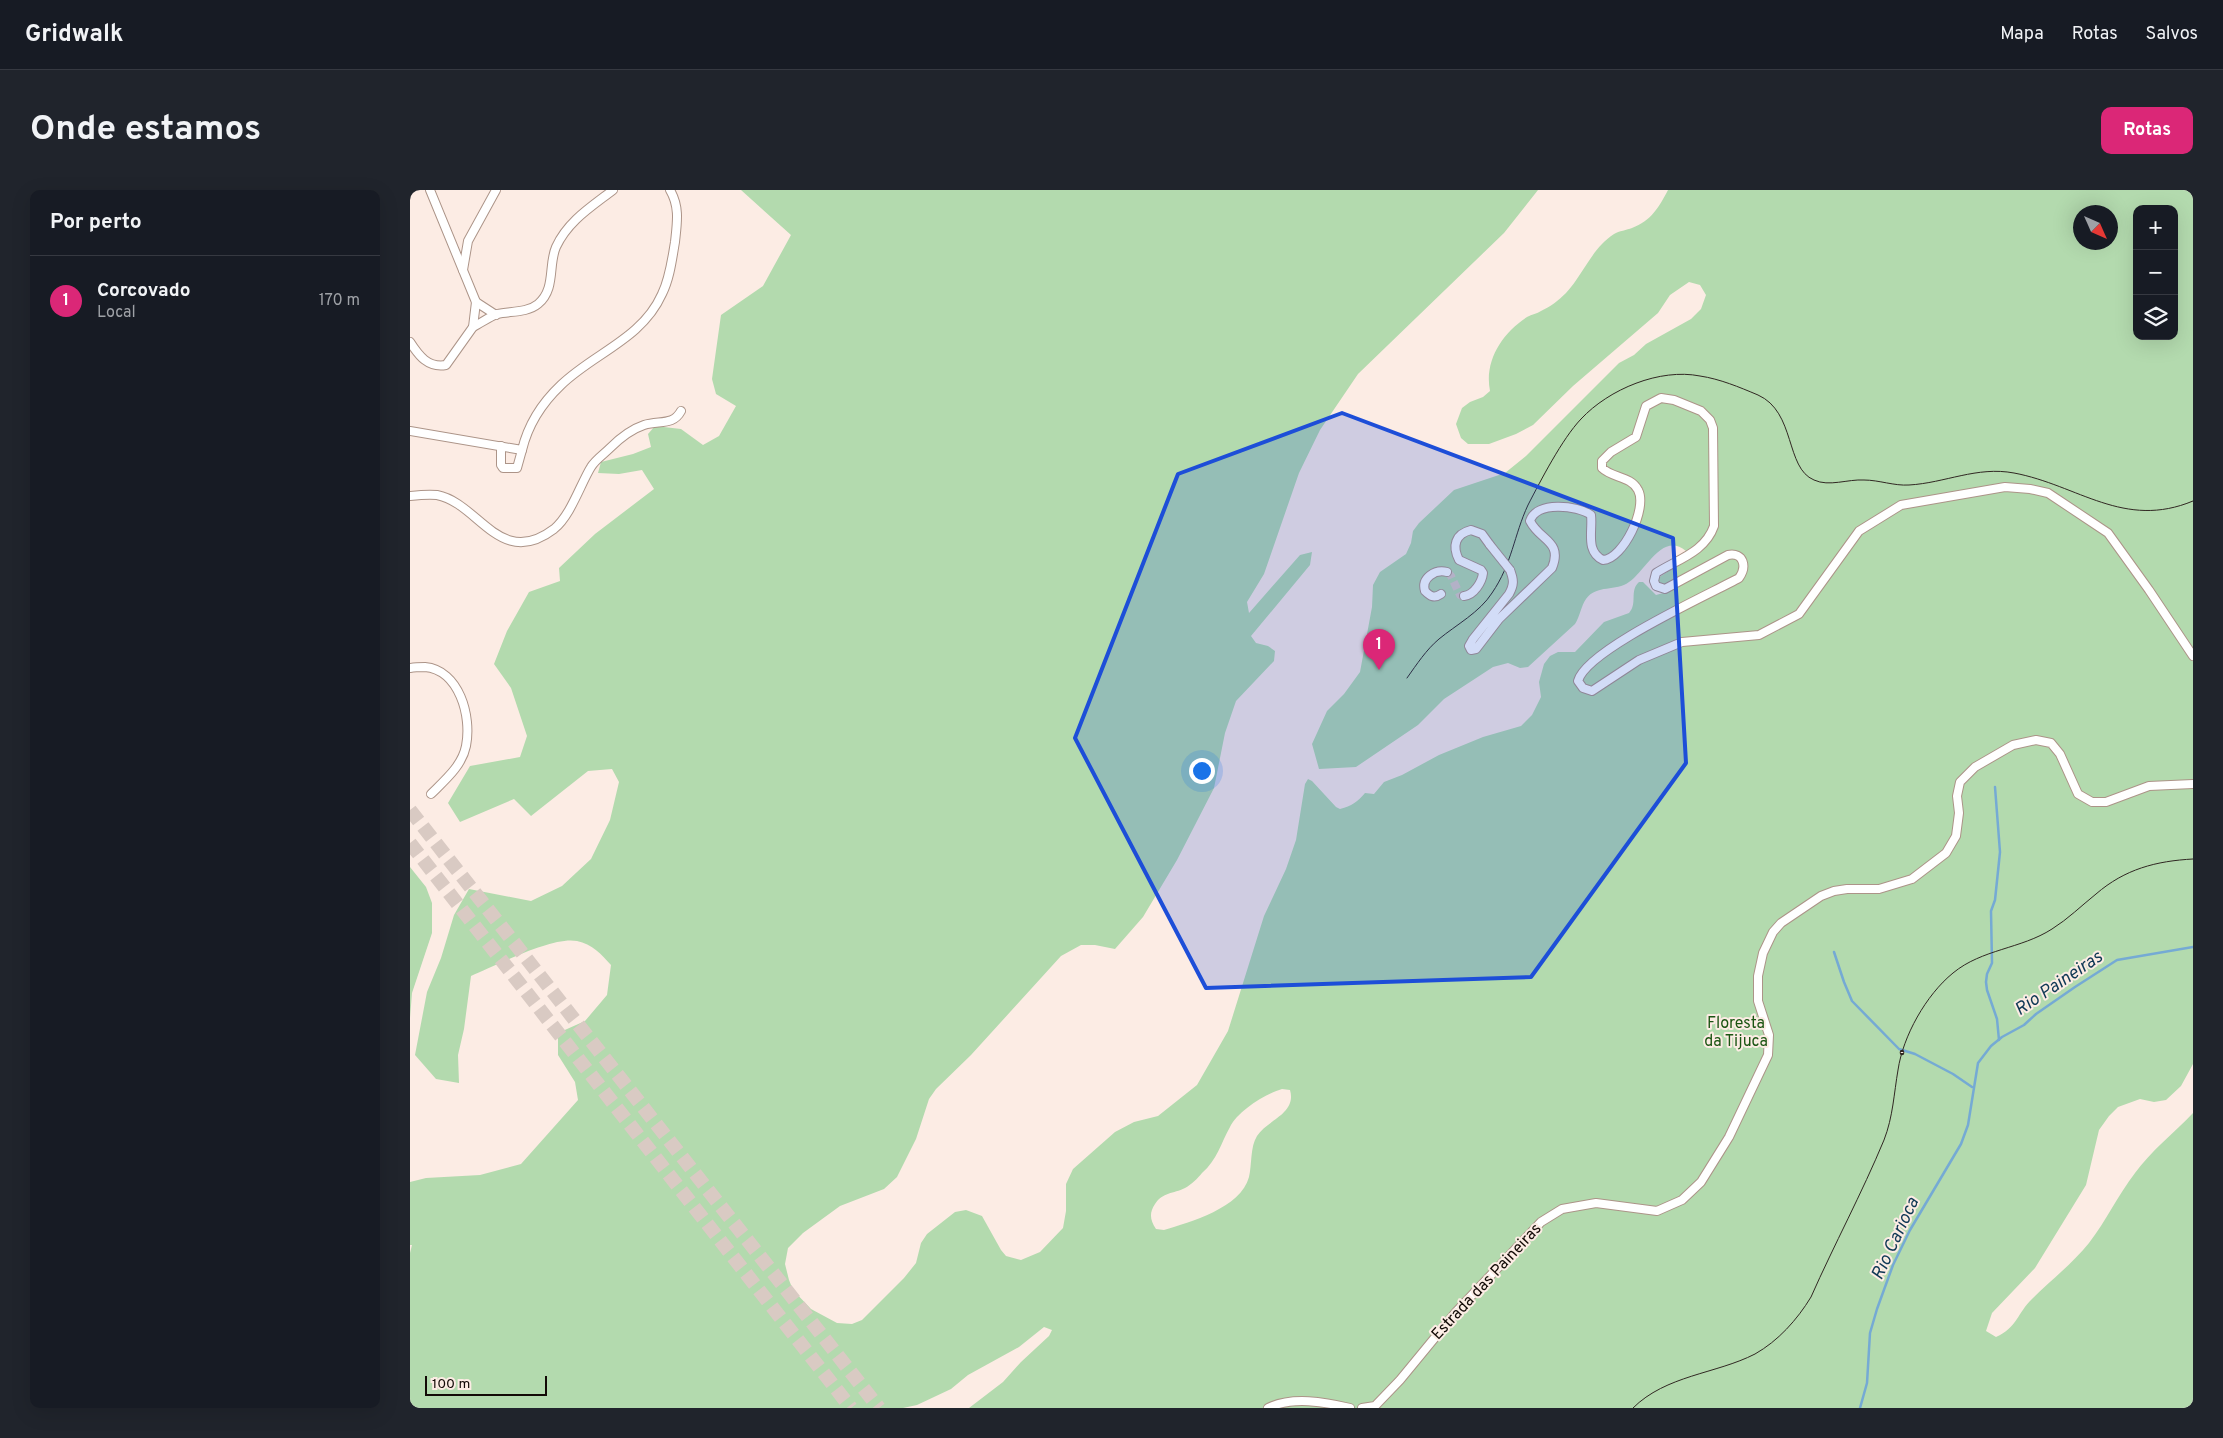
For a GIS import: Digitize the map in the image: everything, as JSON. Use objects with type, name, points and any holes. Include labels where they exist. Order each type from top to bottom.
[{"type":"street","points":[[410,342],[428,363],[433,366],[446,365],[452,360],[473,327],[476,302],[430,190]]},
{"type":"street","points":[[462,271],[468,241],[496,190]]},
{"type":"street","points":[[473,327],[496,315],[519,311],[537,305],[546,294],[551,279],[555,249],[566,228],[613,190]]},
{"type":"street","points":[[502,446],[501,465],[503,468],[517,468],[526,436],[538,412],[561,385],[634,333],[646,319],[662,294],[671,266],[678,217],[676,199],[670,190]]},
{"type":"street","points":[[451,245],[468,241]]},
{"type":"street","points":[[476,302],[496,315]]},
{"type":"street","points":[[1464,596],[1469,596],[1477,587],[1483,573],[1481,570],[1459,560],[1455,551],[1455,542],[1462,534],[1471,530],[1482,534],[1510,570],[1514,586],[1510,594],[1473,639],[1469,646],[1471,650],[1476,649],[1499,619],[1552,568],[1557,557],[1554,548],[1530,522],[1536,511],[1551,508],[1582,509],[1591,515],[1590,542],[1595,554],[1603,560],[1609,560],[1620,552],[1640,513],[1639,490],[1632,482],[1607,472],[1602,468],[1602,461],[1610,452],[1636,437],[1646,406],[1661,398],[1674,400],[1701,411],[1710,420],[1714,428],[1714,526],[1710,538],[1702,547],[1656,573],[1654,581],[1656,586],[1665,589],[1728,555],[1735,554],[1740,556],[1744,567],[1743,573],[1739,578],[1659,617],[1598,658],[1580,674],[1578,681],[1583,688],[1592,691],[1639,660],[1682,642],[1759,635],[1799,614],[1859,531],[1901,505],[2006,487],[2030,488],[2048,493],[2108,534],[2150,590],[2193,656]]},
{"type":"street","points":[[410,496],[438,495],[454,503],[497,535],[519,542],[537,538],[555,528],[571,506],[592,465],[619,439],[644,425],[668,422],[677,418],[681,411]]},
{"type":"street","points":[[410,430],[522,450]]},
{"type":"street","points":[[1442,594],[1431,596],[1425,591],[1424,583],[1428,576],[1437,572],[1447,572]]},
{"type":"street","points":[[410,668],[436,668],[450,678],[460,694],[467,723],[466,746],[459,765],[431,794]]},
{"type":"street","name":"Estrada das Paineiras","points":[[1362,1408],[1374,1406],[1394,1386],[1456,1312],[1541,1222],[1562,1209],[1596,1203],[1657,1211],[1682,1200],[1701,1182],[1729,1137],[1768,1055],[1769,1035],[1758,1001],[1758,976],[1763,953],[1772,932],[1781,923],[1821,896],[1834,890],[1847,888],[1879,889],[1912,879],[1946,853],[1956,836],[1959,813],[1957,796],[1960,782],[1975,767],[2013,745],[2036,740],[2051,743],[2060,754],[2078,794],[2092,802],[2106,802],[2149,786],[2193,784]]},
{"type":"street","points":[[1268,1408],[1293,1402],[1327,1402],[1350,1408]]},
{"type":"highlighted area","points":[[1342,413],[1673,538],[1686,763],[1531,977],[1206,988],[1075,738],[1178,474]]},
{"type":"green space","name":"Floresta da Tijuca","points":[[741,190],[1538,190],[1504,233],[1358,374],[1320,430],[1299,473],[1264,574],[1247,602],[1249,613],[1300,555],[1312,552],[1310,565],[1251,636],[1256,643],[1268,646],[1275,651],[1274,661],[1236,701],[1225,733],[1214,788],[1177,860],[1143,917],[1115,949],[1095,945],[1081,945],[1061,956],[971,1055],[936,1089],[929,1099],[916,1139],[897,1177],[884,1189],[840,1206],[803,1233],[788,1248],[785,1264],[793,1290],[811,1309],[837,1323],[852,1324],[862,1320],[904,1278],[916,1263],[921,1243],[927,1234],[955,1212],[966,1210],[982,1216],[1006,1256],[1021,1260],[1040,1252],[1063,1228],[1066,1211],[1066,1184],[1073,1169],[1115,1132],[1134,1122],[1158,1116],[1197,1085],[1228,1031],[1264,916],[1286,869],[1296,840],[1305,784],[1308,779],[1340,809],[1354,803],[1365,793],[1374,794],[1384,782],[1402,775],[1439,755],[1483,737],[1521,726],[1532,715],[1541,697],[1539,682],[1544,664],[1550,656],[1558,652],[1575,652],[1604,622],[1629,613],[1633,605],[1634,589],[1639,582],[1643,582],[1656,595],[1667,592],[1658,584],[1658,578],[1687,559],[1686,551],[1677,546],[1669,546],[1662,549],[1635,577],[1624,585],[1590,594],[1584,602],[1575,624],[1528,667],[1520,668],[1508,663],[1493,667],[1444,699],[1418,725],[1356,767],[1319,769],[1312,744],[1327,711],[1344,694],[1360,672],[1372,607],[1373,585],[1380,572],[1406,554],[1411,543],[1413,531],[1419,523],[1454,490],[1505,473],[1526,456],[1619,363],[1634,355],[1646,344],[1691,319],[1701,309],[1706,295],[1700,285],[1689,282],[1670,295],[1658,313],[1573,386],[1533,425],[1516,434],[1489,444],[1468,444],[1461,438],[1456,424],[1462,408],[1490,391],[1489,380],[1492,359],[1503,340],[1510,331],[1527,317],[1538,313],[1563,296],[1606,240],[1616,233],[1644,222],[1658,208],[1668,190],[2193,190],[2193,1064],[2181,1086],[2166,1100],[2154,1102],[2140,1099],[2118,1107],[2109,1116],[2099,1130],[2086,1185],[2035,1268],[1992,1313],[1986,1331],[1996,1337],[2009,1329],[2027,1304],[2076,1258],[2089,1243],[2141,1165],[2193,1113],[2193,1408],[969,1408],[1003,1382],[1049,1336],[1052,1330],[1044,1327],[1019,1347],[968,1375],[951,1389],[917,1405],[903,1408],[410,1408],[410,1253],[412,1245],[410,1245],[410,1182],[426,1178],[480,1175],[521,1164],[578,1100],[575,1082],[558,1055],[558,1033],[585,1021],[607,995],[611,965],[600,953],[587,944],[577,941],[566,941],[539,947],[471,976],[464,1029],[458,1055],[459,1083],[436,1079],[415,1055],[427,992],[441,958],[454,915],[469,889],[531,901],[562,886],[591,859],[610,820],[619,782],[612,769],[588,771],[531,816],[514,799],[460,822],[448,803],[470,766],[520,757],[527,736],[511,688],[494,664],[507,631],[529,592],[560,581],[559,568],[595,534],[654,489],[642,470],[619,474],[598,473],[601,462],[633,454],[651,447],[648,434],[655,426],[681,429],[703,445],[719,436],[736,406],[716,394],[712,379],[721,315],[763,286],[791,235]],"holes":[[[1282,1089],[1290,1090],[1291,1098],[1289,1105],[1280,1116],[1257,1136],[1252,1151],[1249,1177],[1244,1188],[1236,1197],[1200,1218],[1164,1230],[1156,1229],[1151,1220],[1151,1213],[1158,1200],[1165,1195],[1190,1185],[1211,1163],[1230,1127],[1239,1115],[1260,1099]]]},
{"type":"green space","points":[[410,867],[426,887],[432,903],[432,933],[412,993],[410,1018]]},
{"type":"waterway","points":[[1995,787],[2000,852],[1995,900],[1991,911],[1992,963],[1986,982],[1997,1019],[1999,1040]]},
{"type":"waterway","name":"Rio Carioca","points":[[1860,1408],[1867,1383],[1870,1333],[1877,1309],[1893,1265],[1910,1230],[1961,1144],[1968,1125],[1978,1063],[1991,1046],[2002,1037],[2024,1025],[2036,1014],[2117,960],[2193,947]]},
{"type":"waterway","points":[[1834,952],[1852,1001],[1899,1049],[1915,1054],[1953,1074],[1972,1087]]},
{"type":"tunnel","points":[[1447,572],[1451,576],[1460,595],[1464,596]]},
{"type":"tunnel","points":[[410,810],[879,1408]]},
{"type":"tunnel","points":[[410,843],[851,1408]]},
{"type":"tram line","points":[[1407,678],[1434,643],[1481,606],[1492,593],[1504,571],[1528,505],[1552,460],[1574,427],[1606,398],[1636,383],[1652,378],[1685,374],[1707,377],[1758,395],[1770,403],[1779,414],[1798,464],[1805,474],[1820,482],[1832,483],[1864,480],[1909,485],[1974,473],[2000,471],[2037,479],[2123,508],[2145,511],[2168,509],[2193,501]]},
{"type":"tram line","points":[[1633,1408],[1660,1388],[1740,1361],[1755,1354],[1779,1336],[1800,1314],[1811,1297],[1884,1140],[1891,1114],[1901,1057],[1910,1030],[1925,1004],[1943,982],[1964,965],[1976,959],[2028,941],[2052,929],[2107,885],[2130,872],[2154,864],[2193,859]]},
{"type":"place","name":"Corcovado","points":[[1379,670]]},
{"type":"water label","name":"Rio Paineiras","points":[[2059,984]]}]
